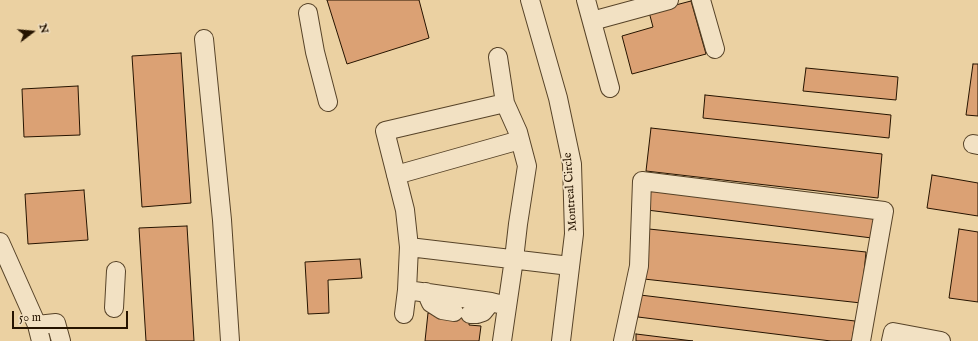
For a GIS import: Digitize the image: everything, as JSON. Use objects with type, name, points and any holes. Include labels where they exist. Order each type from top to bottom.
[{"type":"street","name":"Montreal Circle","points":[[530,0],[558,98],[572,164],[574,234],[561,341]]},
{"type":"street","points":[[586,0],[610,88]]},
{"type":"street","points":[[592,21],[669,0]]},
{"type":"street","points":[[701,0],[715,49]]},
{"type":"street","points":[[308,12],[315,52],[328,102]]},
{"type":"street","points":[[204,39],[222,220],[230,341]]},
{"type":"street","points":[[498,58],[505,103],[520,140],[527,166],[514,259],[499,304],[502,341]]},
{"type":"street","points":[[404,314],[407,290],[409,247],[405,210],[385,131],[505,103]]},
{"type":"street","points":[[396,175],[520,140]]},
{"type":"street","points":[[623,341],[639,266],[642,181],[884,211],[861,341]]},
{"type":"street","points":[[0,242],[39,333],[56,322],[61,341]]},
{"type":"street","points":[[409,247],[570,266]]},
{"type":"street","points":[[114,308],[116,271]]},
{"type":"street","points":[[407,290],[499,304]]},
{"type":"street","points":[[426,292],[431,303],[442,310],[477,314],[499,304]]},
{"type":"street","points":[[891,341],[892,332],[941,341]]},
{"type":"building","points":[[327,0],[419,0],[429,38],[347,64]]},
{"type":"building","points":[[691,1],[706,54],[632,74],[622,36],[653,27],[649,12]]},
{"type":"building","points":[[181,53],[191,203],[142,207],[132,56]]},
{"type":"building","points":[[973,64],[978,64],[978,116],[966,115]]},
{"type":"building","points":[[806,68],[898,77],[896,100],[803,91]]},
{"type":"building","points":[[78,86],[80,135],[24,137],[22,89]]},
{"type":"building","points":[[705,95],[891,115],[889,138],[703,118]]},
{"type":"building","points":[[651,128],[882,154],[878,198],[646,171]]},
{"type":"building","points":[[932,175],[978,183],[978,216],[927,208]]},
{"type":"building","points":[[651,189],[874,216],[872,238],[647,210]]},
{"type":"building","points":[[84,190],[88,240],[28,244],[25,194]]},
{"type":"building","points":[[187,226],[194,341],[146,341],[139,228]]},
{"type":"building","points":[[649,229],[866,252],[861,303],[644,279]]},
{"type":"building","points":[[959,229],[978,232],[978,302],[949,298]]},
{"type":"building","points":[[360,259],[362,278],[328,280],[329,313],[308,314],[305,262]]},
{"type":"building","points":[[640,295],[855,321],[852,341],[831,341],[638,317]]},
{"type":"building","points":[[455,306],[471,308],[469,325],[481,326],[479,341],[425,341],[428,313],[454,316]]},
{"type":"building","points":[[636,334],[693,341],[636,341]]}]
